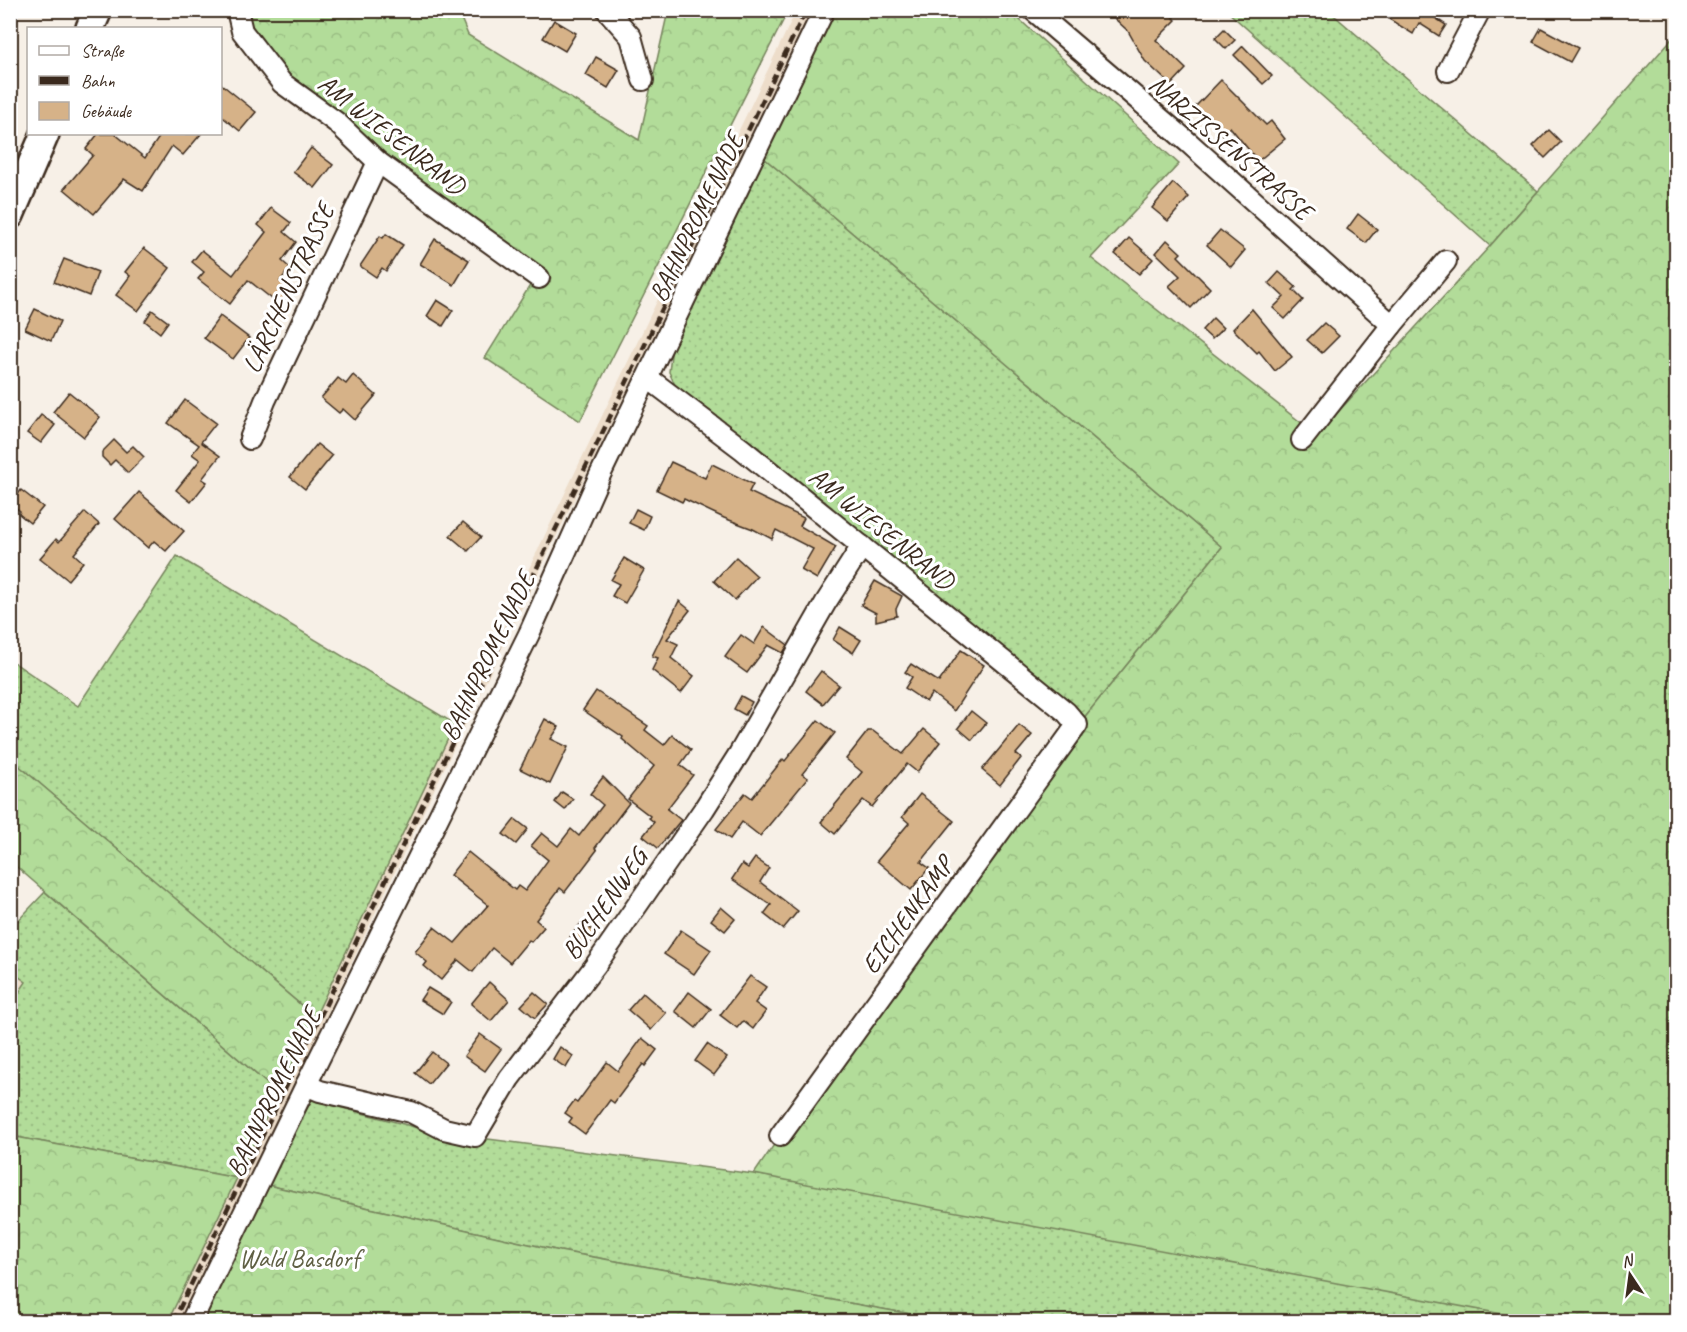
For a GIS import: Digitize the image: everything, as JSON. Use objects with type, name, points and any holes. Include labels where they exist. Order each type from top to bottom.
[{"type":"main road","points":[[90,27],[98,10]]},
{"type":"main road","points":[[10,215],[45,135]]},
{"type":"street","name":"AM WIESENRAND","points":[[237,10],[242,32],[282,83],[336,122],[378,162],[539,278]]},
{"type":"street","points":[[607,10],[632,37],[643,80]]},
{"type":"street","name":"BAHNPROMENADE","points":[[191,1322],[529,634],[600,475],[825,10]]},
{"type":"street","name":"NARZISSENSTRASSE","points":[[1033,10],[1189,143],[1392,325]]},
{"type":"street","points":[[1448,71],[1480,10]]},
{"type":"street","name":"LÄRCHENSTRASSE","points":[[250,439],[265,401],[378,162]]},
{"type":"street","points":[[1302,440],[1392,325],[1446,261]]},
{"type":"street","name":"AM WIESENRAND","points":[[648,378],[742,449],[862,546],[1066,712],[1077,725]]},
{"type":"street","name":"BUCHENWEG","points":[[306,1085],[320,1091],[411,1112],[444,1129],[475,1136],[509,1079],[595,966],[704,809],[739,754],[826,602],[862,546]]},
{"type":"street","name":"EICHENKAMP","points":[[780,1136],[1077,725]]},
{"type":"shaded area","points":[[796,11],[812,11],[714,217],[464,727],[289,1099],[180,1321],[168,1322]]},
{"type":"shaded area","points":[[11,971],[26,982],[11,1006]]},
{"type":"green space","points":[[412,10],[416,14],[458,11],[468,35],[639,140],[668,11],[788,11],[580,421],[485,358],[539,271],[384,155],[287,78],[249,27],[245,11]]},
{"type":"green space","points":[[832,11],[1010,11],[1179,164],[1091,258],[1317,435],[1490,246],[1676,34],[1676,1321],[1539,1321],[754,1174],[1083,719],[1222,547],[763,157]]},
{"type":"green space","points":[[1227,11],[1329,11],[1538,191],[1490,246]]},
{"type":"green space","points":[[763,157],[1222,547],[1083,719],[676,387],[669,372],[672,347]]},
{"type":"green space","points":[[177,556],[455,724],[315,1017],[11,759],[10,660],[78,706]]},
{"type":"green space","points":[[11,759],[315,1017],[278,1093],[11,862]]},
{"type":"green space","points":[[45,892],[278,1093],[237,1178],[11,1136],[10,1006],[26,982],[11,971],[11,928]]},
{"type":"green space","points":[[312,1100],[411,1126],[457,1143],[488,1139],[754,1174],[1587,1321],[949,1321],[560,1251],[263,1184]]},
{"type":"green space","points":[[11,1136],[237,1178],[168,1321],[11,1321]]},
{"type":"green space","name":"Wald Basdorf","points":[[263,1184],[560,1251],[949,1321],[197,1322]]},
{"type":"building","points":[[1124,10],[1166,10],[1176,20],[1156,40],[1186,69],[1171,85],[1145,61],[1128,31],[1115,19]]},
{"type":"building","points":[[1394,10],[1427,10],[1426,12],[1446,25],[1439,36],[1419,23],[1413,34],[1389,19]]},
{"type":"building","points":[[554,20],[576,33],[565,51],[543,38]]},
{"type":"building","points":[[1541,28],[1578,48],[1570,62],[1533,42]]},
{"type":"building","points":[[1224,29],[1235,40],[1226,49],[1215,38]]},
{"type":"building","points":[[1243,46],[1272,76],[1263,84],[1234,55]]},
{"type":"building","points":[[596,57],[619,70],[608,88],[586,75]]},
{"type":"building","points":[[1221,80],[1266,125],[1271,121],[1285,139],[1258,161],[1230,127],[1223,135],[1195,107]]},
{"type":"building","points":[[222,85],[256,112],[240,131],[222,117]]},
{"type":"building","points":[[1549,130],[1561,142],[1545,158],[1533,146]]},
{"type":"building","points":[[97,135],[116,135],[145,158],[158,135],[200,135],[183,155],[172,146],[143,191],[124,179],[94,214],[64,189],[93,155],[86,149]]},
{"type":"building","points":[[311,148],[333,165],[315,188],[293,172]]},
{"type":"building","points":[[1173,183],[1189,197],[1168,221],[1152,208]]},
{"type":"building","points":[[271,208],[291,223],[284,232],[296,242],[282,261],[290,268],[280,281],[293,291],[281,306],[248,280],[230,304],[198,279],[204,272],[192,262],[202,250],[233,275],[266,232],[258,225]]},
{"type":"building","points":[[1358,214],[1377,229],[1366,243],[1347,229]]},
{"type":"building","points":[[1220,230],[1245,250],[1231,267],[1207,245]]},
{"type":"building","points":[[386,234],[403,245],[386,271],[382,268],[376,277],[360,266],[380,236],[383,238]]},
{"type":"building","points":[[1129,238],[1153,259],[1139,274],[1115,254]]},
{"type":"building","points":[[435,239],[469,260],[454,285],[420,264]]},
{"type":"building","points":[[1167,240],[1181,253],[1178,256],[1210,288],[1191,308],[1169,286],[1180,276],[1156,253]]},
{"type":"building","points":[[144,248],[170,268],[138,311],[116,295],[130,276],[125,272]]},
{"type":"building","points":[[64,259],[98,272],[89,296],[54,282]]},
{"type":"building","points":[[1279,272],[1296,287],[1293,290],[1303,300],[1285,319],[1273,308],[1284,297],[1269,283]]},
{"type":"building","points":[[437,300],[453,310],[443,326],[427,316]]},
{"type":"building","points":[[35,309],[60,321],[51,341],[25,329]]},
{"type":"building","points":[[1252,309],[1292,357],[1275,371],[1259,351],[1257,353],[1233,329]]},
{"type":"building","points":[[152,310],[168,322],[160,333],[145,321]]},
{"type":"building","points":[[220,316],[249,338],[233,359],[204,338]]},
{"type":"building","points":[[1213,318],[1223,328],[1212,339],[1202,330]]},
{"type":"building","points":[[1324,323],[1339,336],[1322,353],[1307,340]]},
{"type":"building","points":[[353,375],[376,395],[355,420],[343,409],[339,413],[321,398],[338,378],[346,384]]},
{"type":"building","points":[[69,392],[100,417],[84,437],[53,412]]},
{"type":"building","points":[[185,400],[216,423],[201,442],[220,456],[202,479],[207,482],[191,502],[176,490],[200,460],[192,454],[199,445],[168,423]]},
{"type":"building","points":[[41,415],[55,425],[41,443],[27,433]]},
{"type":"building","points":[[114,440],[126,452],[133,446],[144,457],[128,473],[115,460],[110,465],[102,457],[102,452]]},
{"type":"building","points":[[317,444],[332,456],[305,489],[290,477]]},
{"type":"building","points":[[671,462],[705,478],[712,464],[753,484],[749,492],[804,518],[800,526],[836,547],[817,579],[801,570],[813,549],[776,530],[772,539],[684,499],[682,502],[657,490]]},
{"type":"building","points":[[21,490],[43,507],[30,523],[11,504]]},
{"type":"building","points":[[139,492],[184,531],[166,551],[154,541],[148,548],[115,519]]},
{"type":"building","points":[[636,509],[650,516],[644,530],[629,523]]},
{"type":"building","points":[[85,512],[99,524],[74,554],[83,562],[68,580],[40,558],[56,539],[59,542]]},
{"type":"building","points":[[463,522],[481,537],[468,551],[450,536]]},
{"type":"building","points":[[736,557],[757,576],[735,600],[714,581]]},
{"type":"building","points":[[624,558],[644,570],[625,603],[612,596],[619,584],[611,580]]},
{"type":"building","points":[[875,581],[902,596],[896,609],[897,616],[876,621],[876,613],[861,605]]},
{"type":"building","points":[[679,601],[690,610],[667,639],[678,644],[671,658],[694,676],[681,693],[652,670],[658,658],[652,656]]},
{"type":"building","points":[[764,627],[788,645],[783,653],[768,645],[747,673],[725,657],[741,635],[754,644]]},
{"type":"building","points":[[840,627],[861,640],[853,653],[833,640]]},
{"type":"building","points":[[961,650],[984,665],[954,711],[932,693],[926,702],[905,688],[912,677],[905,672],[911,664],[939,682]]},
{"type":"building","points":[[821,671],[839,685],[823,704],[806,691]]},
{"type":"building","points":[[596,691],[648,726],[645,730],[664,745],[672,735],[691,750],[680,765],[693,775],[667,809],[681,820],[658,848],[643,836],[654,822],[649,818],[650,816],[628,799],[654,766],[622,739],[623,737],[583,710]]},
{"type":"building","points":[[741,696],[752,702],[745,715],[734,709]]},
{"type":"building","points":[[971,711],[986,723],[972,740],[958,728]]},
{"type":"building","points":[[545,719],[559,727],[551,739],[568,747],[550,784],[520,769]]},
{"type":"building","points":[[818,720],[835,733],[802,774],[808,778],[760,836],[742,822],[730,839],[716,829],[745,793],[752,798]]},
{"type":"building","points":[[1019,725],[1032,735],[1016,754],[1021,758],[1000,785],[982,770]]},
{"type":"building","points":[[924,729],[940,742],[917,772],[907,764],[872,807],[863,800],[835,834],[821,822],[862,772],[846,759],[868,731],[873,731],[903,754]]},
{"type":"building","points":[[603,777],[629,803],[565,892],[560,888],[536,920],[544,927],[531,942],[529,940],[510,963],[492,948],[473,972],[458,960],[441,980],[424,966],[427,962],[415,952],[434,927],[455,943],[488,905],[450,875],[468,852],[515,890],[518,886],[525,891],[548,860],[531,846],[542,833],[558,846],[571,829],[579,836],[603,805],[590,794]]},
{"type":"building","points":[[562,792],[573,799],[565,810],[555,802]]},
{"type":"building","points":[[920,794],[954,821],[921,862],[929,868],[911,890],[877,861],[909,823],[902,817]]},
{"type":"building","points":[[515,819],[528,829],[516,844],[503,834]]},
{"type":"building","points":[[755,858],[769,868],[760,882],[798,911],[783,929],[764,914],[771,905],[732,879],[742,864],[748,868]]},
{"type":"building","points":[[721,907],[735,919],[725,931],[711,920]]},
{"type":"building","points":[[582,922],[597,934],[585,949],[570,937]]},
{"type":"building","points":[[681,930],[711,950],[694,974],[664,954]]},
{"type":"building","points":[[750,976],[766,987],[755,1003],[766,1011],[753,1029],[743,1021],[737,1028],[720,1015]]},
{"type":"building","points":[[489,982],[509,1000],[491,1021],[471,1004]]},
{"type":"building","points":[[428,988],[451,1002],[443,1014],[420,1000]]},
{"type":"building","points":[[534,992],[548,1004],[535,1018],[521,1006]]},
{"type":"building","points":[[689,992],[711,1009],[696,1028],[675,1011]]},
{"type":"building","points":[[643,993],[666,1013],[651,1030],[628,1010]]},
{"type":"building","points":[[480,1034],[501,1049],[485,1071],[464,1056]]},
{"type":"building","points":[[642,1038],[657,1050],[645,1066],[643,1064],[614,1103],[610,1100],[585,1134],[569,1122],[572,1118],[565,1113],[574,1101],[577,1103],[607,1062],[618,1071]]},
{"type":"building","points":[[707,1044],[727,1058],[714,1075],[695,1061]]},
{"type":"building","points":[[560,1047],[573,1056],[566,1068],[553,1059]]},
{"type":"building","points":[[432,1052],[446,1063],[429,1084],[415,1073]]},
{"type":"railway","points":[[173,1322],[806,10]]}]
